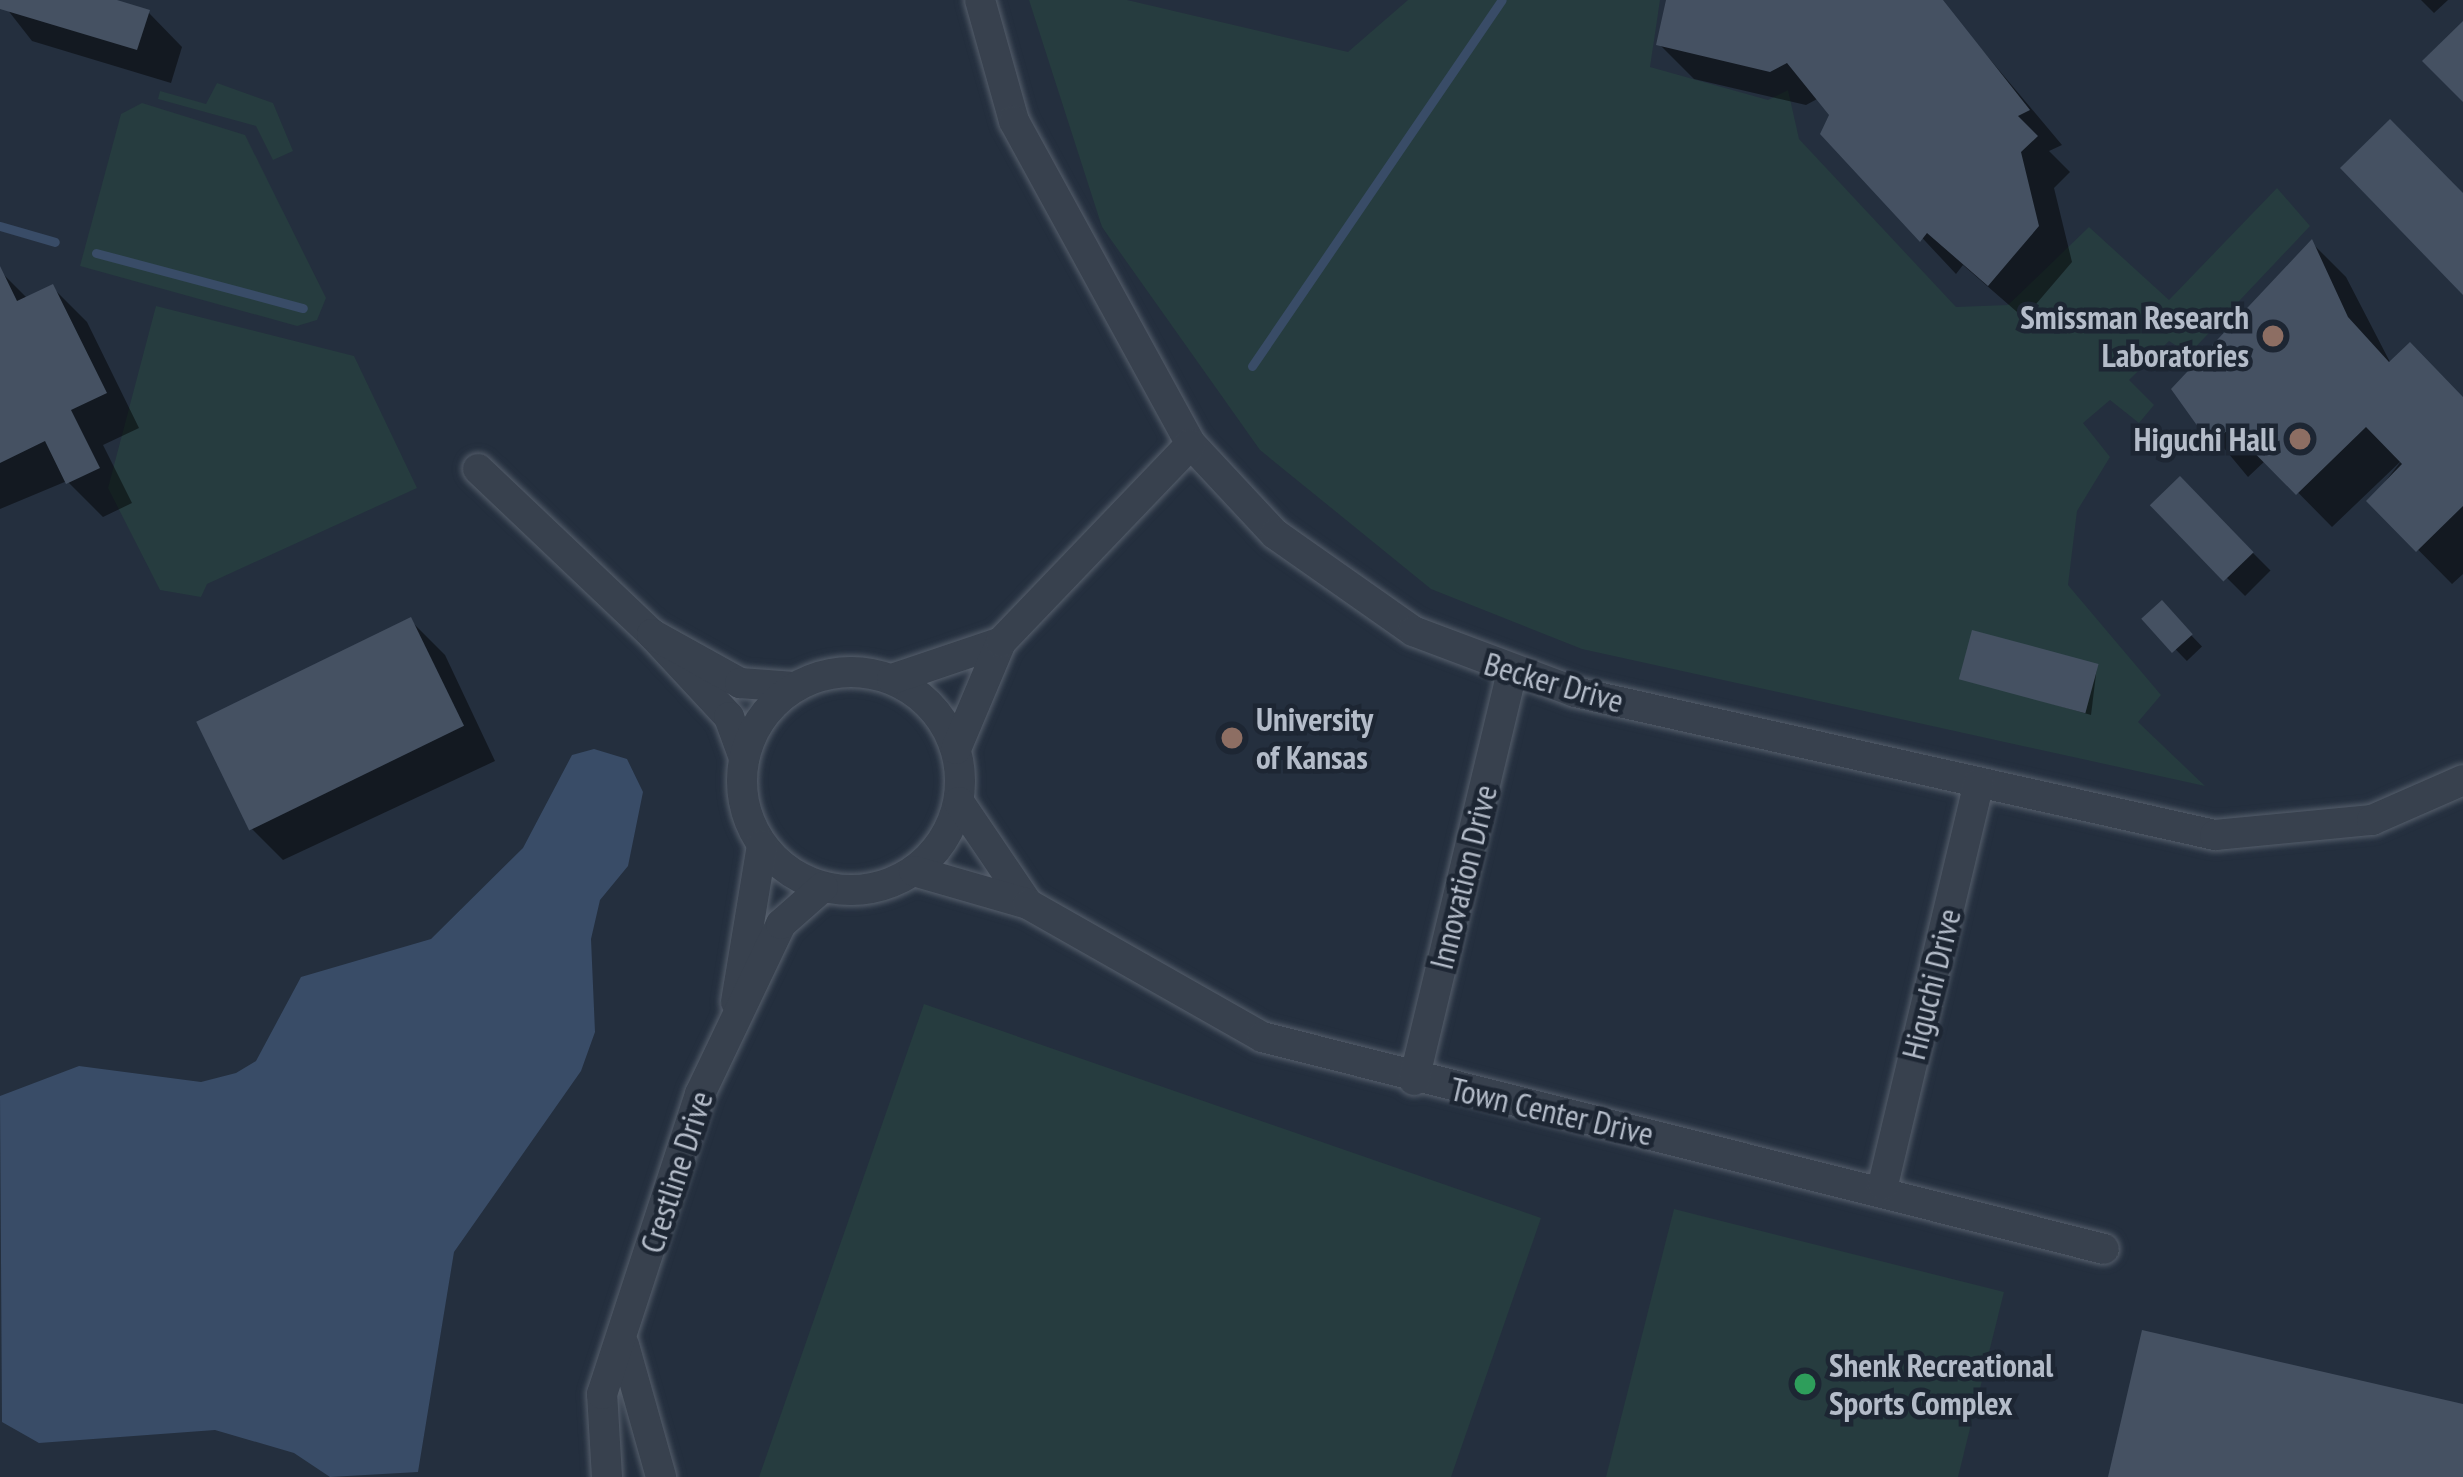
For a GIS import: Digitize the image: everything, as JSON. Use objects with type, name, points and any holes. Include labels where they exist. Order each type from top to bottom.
[{"type":"street","name":"Becker Drive","points":[[980,0],[1015,121],[1191,444],[1317,569],[1413,631],[1512,673],[1979,783],[2258,838],[2372,820],[2463,780]]},
{"type":"street","points":[[478,469],[652,634],[729,717],[744,758],[744,804],[762,845],[823,887],[870,888],[914,871],[959,802],[956,748],[1001,642],[1191,444]]},
{"type":"street","points":[[652,634],[740,683],[794,687],[842,672],[892,679],[932,706],[956,748]]},
{"type":"street","points":[[892,679],[1001,642]]},
{"type":"street","name":"Innovation Drive","points":[[1414,1080],[1512,673]]},
{"type":"street","points":[[744,758],[761,718],[794,687]]},
{"type":"street","name":"Higuchi Drive","points":[[1883,1184],[1979,783]]},
{"type":"street","name":"Town Center Drive","points":[[959,802],[1028,904]]},
{"type":"street","name":"Crestline Drive","points":[[607,1477],[602,1394],[624,1345],[736,1002],[762,845]]},
{"type":"street","name":"Town Center Drive","points":[[914,871],[1028,904],[1190,1005],[1414,1080],[1883,1184],[2104,1249]]},
{"type":"street","name":"Crestline Drive","points":[[736,1002],[781,924],[823,887]]},
{"type":"street","points":[[624,1345],[662,1477]]},
{"type":"green space","points":[[1029,0],[1127,0],[1348,52],[1408,0],[1660,0],[1650,67],[1768,100],[1788,90],[1799,139],[1956,307],[2008,305],[2089,227],[2169,300],[2277,188],[2310,226],[2189,354],[2169,341],[2129,380],[2154,405],[2139,423],[2110,400],[2083,423],[2110,457],[2077,511],[2068,585],[2161,695],[2138,722],[2205,786],[1582,649],[1431,589],[1260,450],[1102,227]]},
{"type":"green space","points":[[217,83],[273,103],[293,151],[273,160],[256,126],[158,99],[160,91],[206,104]]},
{"type":"green space","points":[[142,103],[245,135],[326,298],[317,320],[297,326],[80,266],[121,114]]},
{"type":"green space","points":[[156,306],[354,356],[417,488],[207,584],[201,597],[160,590],[108,488]]},
{"type":"green space","points":[[924,1004],[1541,1218],[1451,1477],[759,1477]]},
{"type":"green space","name":"Shenk Recreational Sports Complex","points":[[1674,1209],[2004,1292],[1958,1477],[1606,1477]]},
{"type":"water","points":[[594,749],[627,759],[643,792],[628,866],[600,900],[591,939],[595,1032],[581,1071],[454,1252],[418,1472],[330,1477],[294,1453],[215,1430],[39,1443],[2,1422],[0,1096],[79,1066],[201,1082],[236,1073],[256,1061],[301,977],[431,939],[523,848],[572,755]]},
{"type":"building","points":[[0,0],[117,0],[150,10],[137,50],[0,9]]},
{"type":"building","points":[[1666,0],[1943,0],[2030,110],[2018,116],[2038,136],[2021,152],[2039,226],[1988,286],[1927,233],[1920,242],[1820,134],[1829,115],[1787,63],[1770,72],[1656,45]]},
{"type":"building","points":[[2463,21],[2463,102],[2422,61]]},
{"type":"building","points":[[2390,119],[2463,193],[2463,295],[2340,168]]},
{"type":"building","points":[[2312,239],[2348,317],[2389,362],[2410,342],[2463,397],[2463,506],[2416,552],[2366,501],[2402,464],[2366,427],[2296,495],[2230,428],[2211,445],[2171,389]]},
{"type":"building","points":[[0,266],[17,301],[53,284],[107,393],[71,410],[100,468],[66,484],[45,441],[0,463]]},
{"type":"building","points":[[2180,476],[2254,552],[2223,581],[2150,505]]},
{"type":"building","points":[[2162,600],[2193,634],[2172,653],[2141,619]]},
{"type":"building","points":[[411,617],[464,726],[249,831],[196,722]]},
{"type":"building","points":[[1972,630],[2099,664],[2085,713],[1959,679]]},
{"type":"building","points":[[2142,1330],[2463,1404],[2463,1477],[2108,1477]]},
{"type":"waterway","points":[[1252,366],[1502,0]]},
{"type":"waterway","points":[[0,226],[55,242]]},
{"type":"waterway","points":[[96,253],[303,308]]},
{"type":"place","name":"Smissman Research Laboratories","points":[[2273,336]]},
{"type":"place","name":"Higuchi Hall","points":[[2300,439]]},
{"type":"place","name":"University of Kansas","points":[[1232,738]]},
{"type":"place","name":"Shenk Recreational Sports Complex","points":[[1805,1384]]}]
